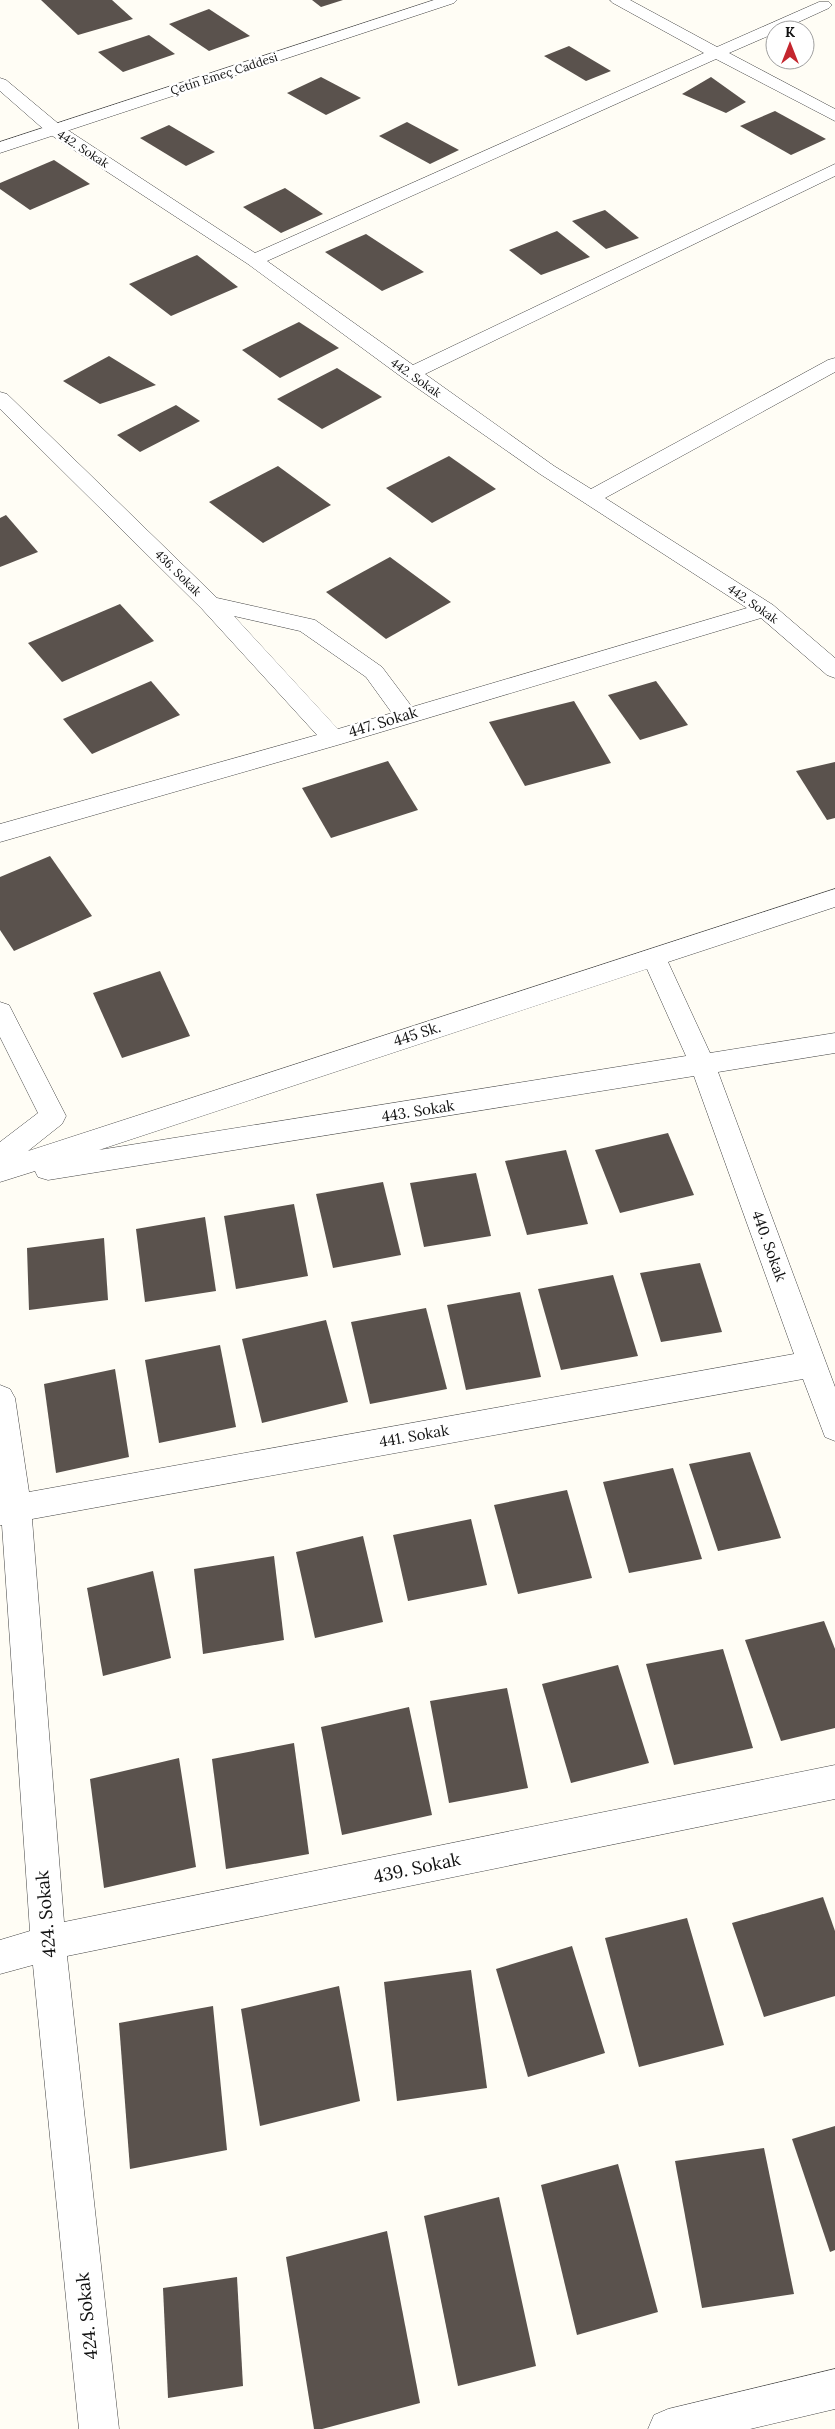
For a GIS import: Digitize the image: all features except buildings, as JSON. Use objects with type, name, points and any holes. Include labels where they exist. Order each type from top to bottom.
[{"type":"street","name":"Çetin Emeç Caddesi","points":[[0,148],[449,0]]},
{"type":"street","points":[[618,0],[835,116]]},
{"type":"street","points":[[254,260],[825,5]]},
{"type":"street","name":"442. Sokak","points":[[0,83],[54,130],[254,260],[410,374],[547,470],[765,610],[835,670]]},
{"type":"street","points":[[410,374],[835,169]]},
{"type":"street","points":[[590,498],[835,364]]},
{"type":"street","name":"436. Sokak","points":[[0,398],[210,604],[307,624],[374,672],[406,715]]},
{"type":"street","points":[[210,604],[333,738]]},
{"type":"street","name":"447. Sokak","points":[[0,833],[333,738],[765,610]]},
{"type":"street","name":"445 Sk.","points":[[0,1171],[652,956],[835,898]]},
{"type":"street","name":"440. Sokak","points":[[652,956],[704,1066],[835,1427]]},
{"type":"street","points":[[0,1012],[53,1116],[0,1157]]},
{"type":"street","name":"443. Sokak","points":[[0,1177],[704,1066],[835,1043]]},
{"type":"street","name":"441. Sokak","points":[[8,1509],[812,1364]]},
{"type":"street","name":"424. Sokak","points":[[0,1398],[8,1509],[48,1943],[99,2429]]},
{"type":"street","name":"439. Sokak","points":[[0,1957],[48,1943],[835,1782]]},
{"type":"street","points":[[668,2429],[835,2389]]}]
